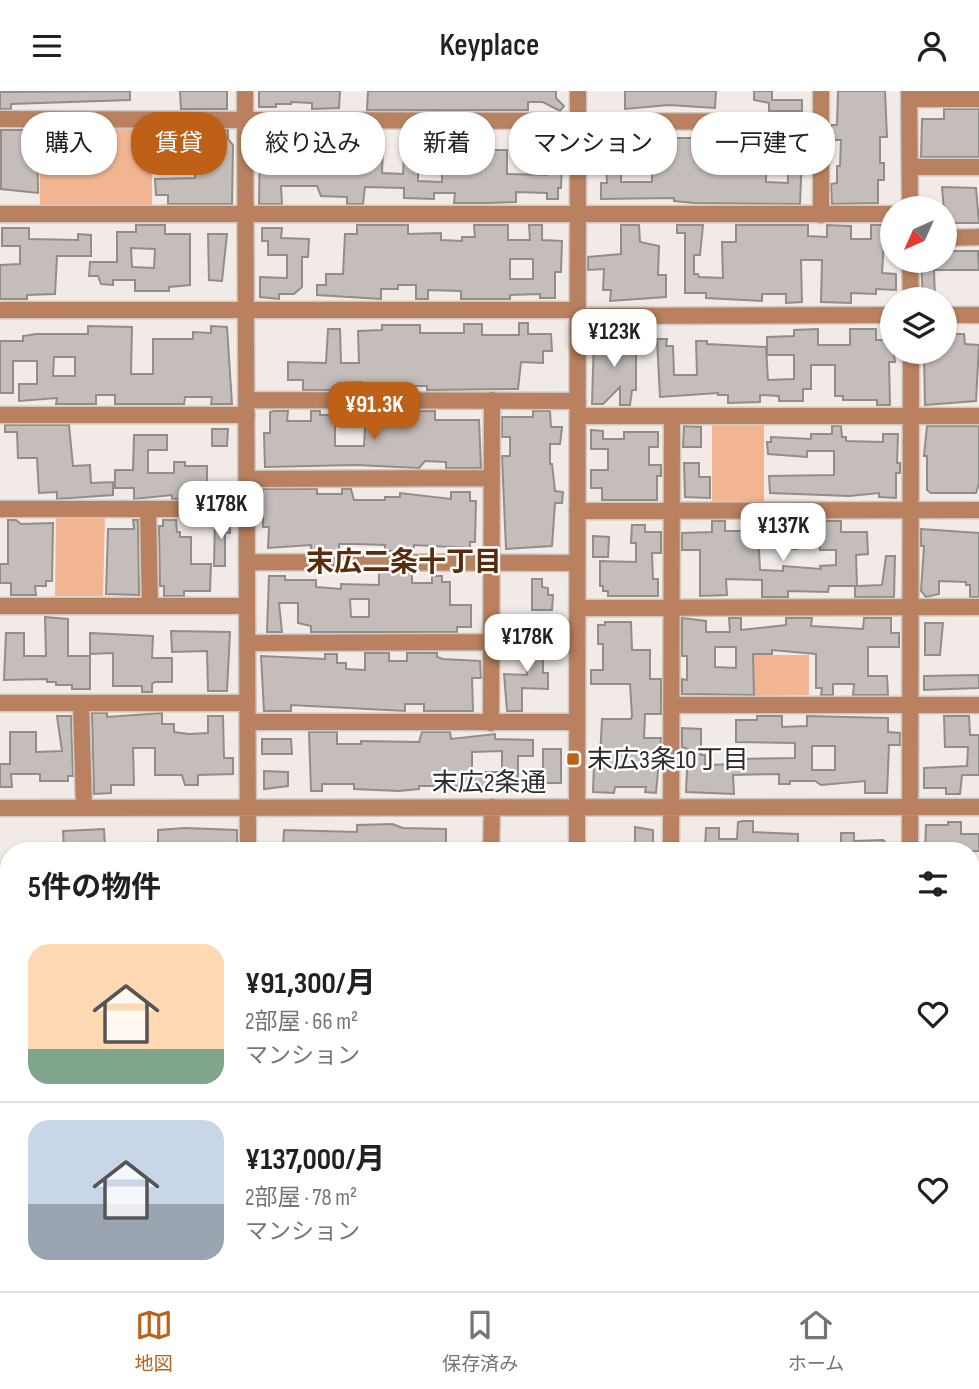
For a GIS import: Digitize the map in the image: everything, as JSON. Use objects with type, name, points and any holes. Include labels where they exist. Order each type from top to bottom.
[{"type":"street","points":[[245,91],[245,112]]},
{"type":"street","points":[[578,91],[578,112]]},
{"type":"street","points":[[821,91],[821,112]]},
{"type":"street","points":[[910,196],[909,95],[979,99]]},
{"type":"street","points":[[0,119],[241,120]]},
{"type":"street","points":[[385,120],[509,120]]},
{"type":"street","points":[[910,167],[979,167]]},
{"type":"street","points":[[246,175],[248,842]]},
{"type":"street","points":[[577,842],[578,175]]},
{"type":"street","points":[[821,175],[821,215]]},
{"type":"street","points":[[0,214],[880,214]]},
{"type":"street","points":[[957,238],[979,237]]},
{"type":"street","points":[[0,310],[880,315]]},
{"type":"street","points":[[957,315],[979,315]]},
{"type":"street","points":[[910,842],[911,364]]},
{"type":"street","points":[[491,723],[492,400]]},
{"type":"street","points":[[0,415],[492,400],[672,416],[979,416]]},
{"type":"street","points":[[671,842],[672,416]]},
{"type":"street","points":[[247,478],[491,478]]},
{"type":"street","points":[[0,509],[247,509]]},
{"type":"street","points":[[148,509],[150,606]]},
{"type":"street","points":[[578,512],[979,510]]},
{"type":"street","points":[[247,562],[577,563]]},
{"type":"street","points":[[0,606],[247,606]]},
{"type":"street","points":[[577,608],[979,607]]},
{"type":"street","points":[[247,643],[490,642]]},
{"type":"street","points":[[0,703],[247,703]]},
{"type":"street","points":[[80,703],[84,807]]},
{"type":"street","points":[[671,705],[979,705]]},
{"type":"street","points":[[248,722],[577,722]]},
{"type":"street","points":[[491,842],[492,807]]},
{"type":"street","name":"末広2条通","points":[[0,808],[979,807]]},
{"type":"shaded area","points":[[117,128],[131,128],[131,175],[152,175],[152,207],[40,207],[40,175],[117,175]]},
{"type":"shaded area","points":[[712,424],[764,424],[764,504],[712,504]]},
{"type":"shaded area","points":[[56,515],[105,516],[103,596],[55,596]]},
{"type":"shaded area","points":[[752,655],[809,655],[809,695],[753,696]]},
{"type":"building","points":[[130,91],[130,100],[11,104],[11,109],[0,109],[0,92]]},
{"type":"building","points":[[180,91],[227,91],[227,109],[181,109]]},
{"type":"building","points":[[259,91],[340,91],[339,108],[312,109],[312,103],[291,102],[276,104],[276,107],[259,107]]},
{"type":"building","points":[[368,91],[556,91],[556,98],[564,106],[560,111],[543,102],[528,102],[528,110],[367,110]]},
{"type":"building","points":[[625,91],[716,91],[715,108],[669,105],[625,109]]},
{"type":"building","points":[[754,91],[772,91],[772,100],[802,100],[802,111],[769,111],[769,103],[754,100]]},
{"type":"building","points":[[838,91],[885,91],[887,137],[880,137],[880,163],[884,163],[884,180],[878,180],[878,203],[832,204],[831,184],[837,183],[837,166],[840,166],[841,140],[835,140]]},
{"type":"building","points":[[944,109],[979,109],[979,157],[921,157],[922,119],[944,119]]},
{"type":"building","points":[[1,130],[21,130],[21,175],[38,175],[38,193],[1,189]]},
{"type":"building","points":[[228,130],[228,139],[233,145],[232,204],[168,204],[168,195],[156,195],[155,179],[195,178],[195,175],[227,175]]},
{"type":"building","points":[[677,138],[691,138],[691,175],[766,175],[766,182],[788,183],[788,175],[801,175],[800,204],[694,203],[674,201],[674,198],[601,199],[601,183],[607,183],[607,175],[621,175],[621,182],[652,182],[652,175],[677,175]]},
{"type":"building","points":[[495,150],[507,150],[509,175],[562,175],[558,199],[547,199],[547,193],[516,192],[516,202],[454,203],[455,193],[434,193],[434,199],[404,198],[404,188],[365,187],[363,204],[347,204],[347,197],[321,196],[317,186],[281,186],[282,204],[259,204],[259,175],[385,173],[418,175],[418,181],[442,182],[442,175],[495,175]]},
{"type":"building","points":[[942,187],[976,188],[979,223],[957,223],[957,196],[943,196]]},
{"type":"building","points":[[136,225],[165,225],[165,234],[190,234],[190,285],[169,287],[169,291],[135,291],[135,280],[113,280],[113,285],[101,284],[98,276],[89,276],[90,262],[117,262],[117,232],[136,232]],"holes":[[[131,248],[155,249],[154,268],[132,267]]]},
{"type":"building","points":[[357,225],[408,225],[408,234],[441,233],[441,240],[462,241],[462,237],[475,237],[474,225],[508,225],[508,240],[530,240],[529,225],[542,225],[542,240],[562,241],[561,272],[555,272],[555,298],[540,298],[540,294],[510,295],[510,299],[461,299],[461,291],[428,290],[428,299],[416,299],[416,285],[381,289],[381,299],[317,295],[317,285],[326,285],[326,274],[343,274],[345,234],[357,234]],"holes":[[[510,259],[533,259],[533,279],[510,279]]]},
{"type":"building","points":[[621,225],[639,225],[640,242],[659,246],[658,275],[666,275],[666,297],[610,301],[611,290],[603,290],[604,269],[588,270],[588,257],[621,254]]},
{"type":"building","points":[[677,225],[703,225],[700,255],[694,255],[694,274],[699,277],[723,278],[722,242],[736,242],[736,225],[808,225],[808,236],[827,237],[827,225],[851,226],[851,239],[871,239],[871,225],[880,225],[880,273],[896,274],[896,287],[880,287],[876,289],[876,294],[851,293],[851,303],[821,302],[822,260],[801,260],[802,302],[786,303],[786,294],[762,294],[762,301],[706,298],[706,293],[685,293],[685,233],[677,233]]},
{"type":"building","points":[[2,228],[29,228],[29,239],[78,240],[78,234],[91,235],[91,256],[57,256],[55,294],[27,295],[27,299],[0,299],[0,265],[20,264],[20,246],[2,246]]},
{"type":"building","points":[[262,228],[282,228],[281,238],[309,239],[308,257],[302,257],[302,287],[294,294],[279,294],[279,299],[260,297],[260,277],[287,278],[287,255],[268,255],[268,241],[262,241]]},
{"type":"building","points":[[208,234],[227,234],[222,281],[209,280]]},
{"type":"building","points":[[957,251],[978,251],[979,270],[957,270]]},
{"type":"building","points":[[922,273],[934,273],[935,287],[922,287]]},
{"type":"building","points":[[519,323],[528,323],[528,334],[551,334],[552,351],[543,351],[543,363],[521,362],[518,389],[427,390],[427,386],[407,386],[407,390],[397,390],[397,383],[371,384],[371,390],[361,390],[361,382],[338,383],[338,390],[303,390],[303,380],[288,380],[288,362],[326,363],[328,329],[340,329],[341,363],[359,363],[358,331],[382,330],[382,325],[420,325],[420,333],[464,333],[464,324],[482,324],[482,335],[519,335]]},
{"type":"building","points":[[88,326],[132,327],[131,374],[153,374],[153,339],[193,339],[193,332],[211,333],[211,326],[227,327],[232,404],[211,404],[212,397],[185,397],[184,404],[115,404],[115,395],[96,395],[96,404],[56,404],[57,398],[19,401],[19,384],[37,384],[37,361],[13,361],[13,393],[0,393],[0,341],[23,341],[23,336],[36,334],[88,334]],"holes":[[[54,357],[75,357],[75,376],[53,376]]]},
{"type":"building","points":[[818,329],[818,345],[850,345],[850,329],[876,329],[876,340],[880,340],[880,364],[889,364],[890,405],[877,405],[877,400],[843,400],[843,396],[835,396],[835,365],[811,365],[811,389],[803,389],[803,401],[779,401],[779,396],[760,395],[760,402],[728,403],[728,395],[718,393],[660,397],[657,339],[667,339],[666,346],[673,346],[674,375],[697,375],[696,341],[707,341],[707,344],[766,347],[768,380],[794,379],[794,355],[767,355],[767,337],[794,336],[794,330]]},
{"type":"building","points":[[957,334],[964,334],[965,344],[979,345],[976,401],[925,405],[924,364],[957,364]]},
{"type":"building","points":[[594,337],[624,338],[630,340],[630,344],[636,344],[636,390],[632,390],[630,405],[620,405],[620,387],[603,404],[592,404]]},
{"type":"building","points":[[288,411],[287,421],[311,421],[311,411],[320,411],[320,415],[335,415],[335,446],[364,446],[366,412],[435,411],[435,420],[479,420],[481,468],[446,468],[446,462],[425,461],[419,468],[356,465],[265,467],[264,433],[270,433],[270,412]]},
{"type":"building","points":[[533,411],[550,411],[551,427],[562,427],[560,444],[550,444],[550,464],[555,491],[563,492],[562,503],[555,503],[552,546],[506,549],[502,456],[510,456],[510,437],[502,437],[502,417],[533,417]]},
{"type":"building","points":[[5,425],[69,425],[73,466],[90,465],[91,483],[113,482],[113,495],[57,499],[57,492],[39,493],[37,458],[18,458],[17,432],[5,432]]},
{"type":"building","points":[[684,426],[701,427],[701,447],[683,447]]},
{"type":"building","points":[[832,426],[841,426],[842,437],[846,437],[846,441],[883,442],[883,434],[898,434],[897,463],[900,463],[900,473],[896,473],[896,498],[879,497],[879,493],[849,496],[770,493],[769,476],[834,475],[834,451],[807,451],[807,457],[768,454],[767,442],[771,442],[771,437],[811,439],[811,434],[832,434]]},
{"type":"building","points":[[927,426],[979,426],[979,483],[976,493],[931,493],[927,490],[927,456],[924,456]]},
{"type":"building","points":[[212,429],[228,429],[227,446],[212,446]]},
{"type":"building","points":[[591,430],[603,431],[603,439],[624,439],[624,432],[658,432],[658,447],[649,447],[649,465],[661,465],[661,476],[657,476],[657,500],[602,500],[602,488],[591,488],[591,470],[608,470],[608,449],[591,449]]},
{"type":"building","points":[[134,435],[167,435],[167,450],[148,450],[148,473],[174,473],[174,462],[185,462],[185,466],[207,466],[207,484],[196,484],[197,499],[172,499],[172,495],[134,499],[134,488],[115,488],[115,470],[133,470]]},
{"type":"building","points":[[684,463],[699,463],[699,477],[710,477],[710,498],[685,497]]},
{"type":"building","points":[[263,489],[317,489],[317,494],[342,494],[342,489],[351,489],[354,500],[385,500],[385,497],[400,497],[400,493],[451,499],[451,492],[470,492],[470,501],[476,501],[475,542],[470,542],[470,548],[414,545],[413,551],[385,551],[385,545],[356,544],[339,544],[339,551],[311,550],[311,545],[268,548],[269,527],[263,527]]},
{"type":"building","points":[[8,520],[16,520],[21,524],[53,523],[52,581],[46,581],[46,586],[35,586],[36,595],[11,595],[11,583],[0,583],[0,564],[8,564]]},
{"type":"building","points":[[133,520],[138,520],[139,595],[106,594],[108,529],[134,529]]},
{"type":"building","points":[[163,520],[176,520],[180,537],[191,537],[191,564],[211,564],[210,591],[184,591],[184,596],[164,596],[164,586],[160,586],[159,526],[163,526]]},
{"type":"building","points":[[215,520],[230,522],[230,533],[225,533],[225,566],[214,566]]},
{"type":"building","points":[[712,521],[725,521],[725,531],[758,531],[760,570],[783,571],[783,566],[821,569],[820,566],[836,565],[836,550],[820,550],[819,521],[841,521],[841,532],[867,532],[868,554],[856,555],[857,586],[882,585],[886,556],[895,556],[894,597],[855,597],[855,586],[829,586],[828,592],[788,591],[788,597],[762,597],[762,580],[726,579],[727,595],[700,596],[700,550],[682,550],[682,533],[712,532]]},
{"type":"building","points":[[632,525],[645,525],[645,532],[661,532],[661,553],[652,553],[653,579],[658,579],[658,596],[608,596],[608,591],[603,591],[603,586],[600,586],[600,561],[636,562],[636,543],[631,543]]},
{"type":"building","points":[[921,529],[979,533],[979,597],[970,597],[970,585],[966,585],[966,582],[939,581],[939,594],[926,597],[921,591],[924,546],[921,546]]},
{"type":"building","points":[[780,534],[797,534],[797,549],[779,549]]},
{"type":"building","points":[[593,536],[609,537],[608,557],[593,557]]},
{"type":"building","points":[[379,573],[412,573],[412,583],[432,583],[432,576],[442,576],[442,582],[450,582],[450,605],[471,605],[471,627],[457,627],[457,632],[311,632],[311,626],[298,623],[298,603],[279,603],[282,632],[267,632],[269,576],[285,576],[285,580],[316,580],[316,587],[341,589],[341,584],[379,585]],"holes":[[[350,599],[369,599],[369,617],[351,617]]]},
{"type":"building","points":[[532,579],[542,579],[542,587],[548,588],[548,595],[553,595],[552,610],[532,610]]},
{"type":"building","points":[[45,617],[68,619],[68,656],[90,656],[90,689],[72,689],[72,685],[56,685],[56,682],[47,682],[47,679],[4,680],[6,633],[24,633],[24,656],[46,656]]},
{"type":"building","points":[[682,618],[706,621],[706,632],[730,632],[729,618],[741,618],[741,630],[786,625],[786,618],[812,618],[811,626],[863,629],[864,618],[891,618],[891,633],[899,633],[899,647],[868,647],[868,676],[887,676],[888,695],[853,695],[854,684],[833,684],[833,695],[821,695],[822,688],[816,688],[816,654],[772,650],[772,654],[753,654],[754,695],[682,694],[682,679],[687,680],[687,656],[682,656]],"holes":[[[715,647],[736,647],[736,668],[715,667]]]},
{"type":"building","points":[[605,622],[631,622],[632,650],[650,650],[650,679],[661,679],[661,714],[645,714],[644,738],[661,738],[656,793],[645,792],[646,787],[615,787],[614,793],[593,792],[594,763],[600,759],[602,719],[631,719],[632,716],[630,684],[591,684],[591,670],[603,670],[603,644],[598,644],[598,625],[605,625]]},
{"type":"building","points":[[925,623],[943,623],[940,655],[925,655]]},
{"type":"building","points":[[171,631],[230,632],[227,691],[208,691],[207,651],[172,652]]},
{"type":"building","points":[[90,633],[153,636],[152,658],[172,658],[172,682],[155,682],[152,684],[152,692],[142,692],[142,686],[113,686],[113,653],[90,654]]},
{"type":"building","points":[[526,634],[543,634],[543,673],[548,673],[548,689],[522,688],[522,711],[507,711],[504,674],[527,675]]},
{"type":"building","points":[[365,653],[389,653],[389,661],[407,661],[407,653],[437,653],[437,657],[443,659],[480,661],[481,678],[472,678],[473,711],[424,711],[424,704],[405,704],[405,711],[291,705],[291,711],[264,711],[261,656],[325,659],[325,654],[337,654],[337,663],[346,663],[346,669],[365,670]]},
{"type":"building","points":[[979,675],[979,688],[924,690],[924,676]]},
{"type":"building","points":[[92,713],[107,713],[107,717],[162,713],[162,724],[174,724],[174,732],[189,734],[208,733],[208,716],[223,716],[224,758],[233,758],[233,774],[198,775],[198,785],[185,785],[182,775],[155,775],[155,748],[133,748],[134,785],[111,785],[111,793],[94,794]]},
{"type":"building","points":[[57,716],[71,716],[73,776],[68,776],[68,781],[40,781],[40,774],[11,774],[12,787],[0,787],[0,764],[10,764],[10,732],[36,732],[36,752],[62,751]]},
{"type":"building","points":[[757,716],[782,716],[782,727],[807,726],[807,716],[888,718],[888,732],[900,733],[900,745],[889,745],[887,793],[865,793],[865,781],[821,785],[815,781],[790,781],[790,784],[779,784],[779,774],[733,775],[734,794],[686,792],[688,749],[682,747],[682,728],[701,729],[701,755],[705,755],[705,765],[738,764],[738,759],[795,758],[795,743],[736,742],[736,720],[757,720]],"holes":[[[812,746],[835,746],[835,770],[812,770]]]},
{"type":"building","points":[[944,716],[969,716],[970,735],[979,735],[979,775],[962,775],[960,794],[946,794],[946,788],[924,788],[924,768],[967,766],[968,747],[945,747]]},
{"type":"building","points":[[309,732],[337,732],[337,744],[361,744],[361,741],[419,742],[422,732],[450,732],[451,739],[495,734],[495,739],[533,740],[533,756],[518,756],[518,791],[476,791],[476,787],[419,786],[419,789],[399,791],[354,789],[354,784],[322,784],[322,791],[311,791]],"holes":[[[502,751],[502,772],[472,772],[472,752]]]},
{"type":"building","points":[[262,739],[291,739],[292,754],[262,754]]},
{"type":"building","points":[[543,749],[561,749],[561,783],[543,783]]},
{"type":"building","points":[[264,771],[288,772],[288,786],[264,789]]},
{"type":"building","points":[[753,821],[753,832],[798,834],[798,842],[705,842],[706,828],[719,828],[719,839],[737,839],[738,822]]},
{"type":"building","points":[[948,822],[961,822],[961,834],[979,834],[979,842],[925,842],[926,825],[948,825]]},
{"type":"building","points":[[392,824],[403,828],[446,829],[446,842],[283,842],[284,830],[357,832],[357,825]]},
{"type":"building","points":[[635,827],[653,830],[653,842],[635,842]]},
{"type":"building","points":[[104,829],[105,842],[64,842],[63,831]]},
{"type":"building","points":[[158,830],[237,830],[237,842],[158,842]]},
{"type":"building","points":[[841,833],[854,833],[854,841],[885,842],[841,842]]},
{"type":"place","name":"末広3条10丁目","points":[[573,759]]},
{"type":"district","name":"末広二条十丁目","points":[[404,561]]}]
